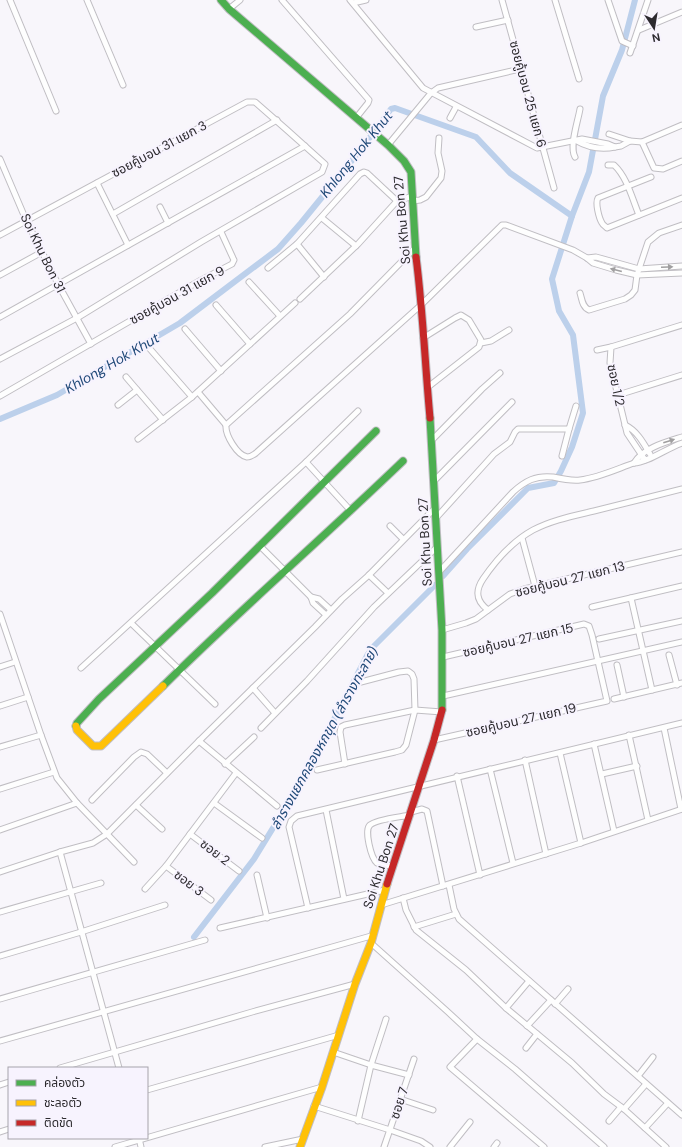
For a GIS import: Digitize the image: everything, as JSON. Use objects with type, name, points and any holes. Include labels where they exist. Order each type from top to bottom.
[{"type":"street","points":[[10,0],[56,111]]},
{"type":"street","points":[[87,0],[123,85]]},
{"type":"street","name":"Soi Khu Bon 27","points":[[221,0],[229,9],[388,145],[407,163],[409,167],[411,172],[415,248],[422,304],[423,338],[432,440],[443,657],[442,712],[419,787],[392,866],[371,940],[355,984],[322,1087],[300,1147]]},
{"type":"street","points":[[229,9],[240,0]]},
{"type":"street","points":[[282,0],[369,100],[356,118]]},
{"type":"street","points":[[351,2],[366,0]]},
{"type":"street","name":"ซอยคู้บอน 25 แยก 6","points":[[502,0],[554,188]]},
{"type":"street","points":[[556,0],[579,79]]},
{"type":"street","points":[[608,0],[622,41],[631,45]]},
{"type":"street","points":[[630,53],[631,45],[639,30],[648,0]]},
{"type":"street","points":[[351,2],[417,83],[423,88],[456,107],[537,148],[574,141],[615,147],[630,141]]},
{"type":"street","points":[[639,30],[682,12]]},
{"type":"street","points":[[476,28],[508,20]]},
{"type":"street","points":[[388,145],[431,92],[438,88],[520,69]]},
{"type":"street","name":"ซอยคู้บอน 31 แยก 3","points":[[0,235],[247,102],[255,102],[325,164],[322,172],[221,232]]},
{"type":"street","points":[[450,118],[456,107]]},
{"type":"street","points":[[575,157],[573,154],[574,141],[580,110]]},
{"type":"street","points":[[113,214],[277,120]]},
{"type":"street","points":[[609,134],[630,141],[642,142],[682,125]]},
{"type":"street","points":[[300,299],[356,246],[397,201],[413,198],[420,200],[426,197],[442,174],[438,154],[439,138]]},
{"type":"street","points":[[642,142],[654,168],[663,169],[682,161]]},
{"type":"street","points":[[0,317],[305,146]]},
{"type":"street","name":"Soi Khu Bon 31","points":[[1,163],[26,220],[58,284],[91,344]]},
{"type":"street","points":[[608,165],[614,165],[619,170],[628,186],[639,215]]},
{"type":"street","points":[[268,268],[297,244],[360,174],[364,172],[367,173],[397,201]]},
{"type":"street","points":[[651,177],[598,198],[596,205],[602,223],[607,228],[682,198]]},
{"type":"street","points":[[97,183],[128,245]]},
{"type":"street","points":[[160,207],[168,222]]},
{"type":"street","points":[[322,218],[356,246]]},
{"type":"street","points":[[198,392],[226,425],[226,430],[232,444],[245,457],[251,456],[422,304],[497,228],[502,225],[506,225],[561,245],[573,250],[593,263],[616,270],[637,275],[682,273]]},
{"type":"street","points":[[580,292],[584,305],[589,310],[632,295],[635,290],[637,275],[648,242],[659,233],[682,225]]},
{"type":"street","points":[[0,359],[77,318],[221,232]]},
{"type":"street","name":"ซอยคู้บอน 31 แยก 9","points":[[91,344],[201,280],[232,264],[234,260],[221,232]]},
{"type":"street","points":[[297,244],[324,277]]},
{"type":"street","points":[[226,425],[350,314],[415,248]]},
{"type":"street","points":[[0,275],[42,252]]},
{"type":"street","points":[[587,258],[596,258],[639,269],[682,266]]},
{"type":"street","points":[[249,282],[280,316]]},
{"type":"street","points":[[138,439],[198,392],[295,303]]},
{"type":"street","points":[[216,305],[250,344]]},
{"type":"street","points":[[423,338],[461,315],[469,320],[480,337],[481,344]]},
{"type":"street","name":"ซอย 1/2","points":[[645,460],[627,433],[610,363],[611,347],[682,325]]},
{"type":"street","points":[[185,329],[221,371]]},
{"type":"street","points":[[428,387],[481,344],[491,341],[509,330]]},
{"type":"street","points":[[0,396],[91,344]]},
{"type":"street","points":[[597,350],[611,347]]},
{"type":"street","points":[[150,350],[192,397]]},
{"type":"street","points":[[432,440],[482,389],[500,373]]},
{"type":"street","points":[[618,395],[682,375]]},
{"type":"street","points":[[126,377],[163,420]]},
{"type":"street","points":[[118,405],[137,390]]},
{"type":"street","points":[[434,482],[512,402]]},
{"type":"street","points":[[562,456],[576,406]]},
{"type":"street","points":[[81,668],[306,462],[358,411]]},
{"type":"street","points":[[625,425],[638,435],[652,457]]},
{"type":"street","points":[[436,518],[494,454],[510,442],[515,432],[518,430],[569,429]]},
{"type":"street","points":[[376,431],[212,593],[99,699],[76,725],[77,730],[93,746],[101,746],[223,626],[352,511],[403,461]]},
{"type":"street","points":[[631,464],[641,455],[662,443],[682,437]]},
{"type":"street","points":[[439,572],[526,481],[550,477],[567,480],[580,480],[631,464],[641,463],[669,448],[682,443]]},
{"type":"street","points":[[306,462],[352,511]]},
{"type":"street","points":[[488,610],[479,601],[478,592],[481,583],[490,569],[522,538],[544,525],[558,520],[682,489]]},
{"type":"street","points":[[0,872],[93,842],[107,834],[435,508]]},
{"type":"street","points":[[390,526],[403,539]]},
{"type":"street","points":[[522,538],[535,586]]},
{"type":"street","points":[[259,545],[311,597],[313,603],[326,615]]},
{"type":"street","points":[[261,728],[388,593],[437,547]]},
{"type":"street","name":"ซอยคู้บอน 27 แยก 13","points":[[442,630],[476,619],[510,594],[535,586],[682,552]]},
{"type":"street","points":[[369,574],[388,593]]},
{"type":"street","points":[[592,607],[682,586]]},
{"type":"street","points":[[311,597],[319,599],[332,610]]},
{"type":"street","points":[[631,598],[652,690]]},
{"type":"street","points":[[0,614],[2,627],[54,772],[77,803],[134,862]]},
{"type":"street","points":[[599,639],[682,620]]},
{"type":"street","points":[[131,623],[215,704]]},
{"type":"street","name":"ซอยคู้บอน 27 แยก 15","points":[[443,657],[584,624],[591,629],[607,701]]},
{"type":"street","points":[[443,696],[682,642]]},
{"type":"street","points":[[614,699],[679,684],[669,655]]},
{"type":"street","points":[[0,666],[15,662]]},
{"type":"street","points":[[617,665],[624,697]]},
{"type":"street","points":[[317,770],[402,750],[406,745],[415,710],[414,679],[412,674],[408,672],[399,672],[361,682]]},
{"type":"street","points":[[253,688],[275,713]]},
{"type":"street","points":[[0,706],[28,697]]},
{"type":"street","name":"ซอยคู้บอน 27 แยก 19","points":[[434,740],[607,701]]},
{"type":"street","points":[[345,764],[340,732],[341,727],[352,722],[415,710],[442,712]]},
{"type":"street","points":[[308,908],[289,827],[291,821],[297,816],[419,787],[490,768],[560,753],[682,723]]},
{"type":"street","points":[[381,905],[581,843],[682,809],[664,728]]},
{"type":"street","points":[[0,747],[41,734]]},
{"type":"street","points":[[629,735],[648,820]]},
{"type":"street","points":[[225,764],[254,737]]},
{"type":"street","points":[[199,741],[277,806]]},
{"type":"street","points":[[594,744],[614,831]]},
{"type":"street","points":[[92,800],[134,757],[141,752],[144,752],[167,773]]},
{"type":"street","points":[[560,753],[581,843]]},
{"type":"street","points":[[525,760],[546,854]]},
{"type":"street","points":[[602,774],[636,766]]},
{"type":"street","points":[[490,768],[513,863]]},
{"type":"street","points":[[0,789],[54,772]]},
{"type":"street","points":[[145,889],[166,866],[236,772]]},
{"type":"street","points":[[457,776],[480,875]]},
{"type":"street","points":[[0,830],[77,803]]},
{"type":"street","points":[[214,803],[262,838]]},
{"type":"street","points":[[136,805],[162,829]]},
{"type":"street","points":[[392,866],[380,864],[375,860],[367,836],[367,829],[375,822],[422,809],[427,811],[446,886],[459,919],[682,1115]]},
{"type":"street","points":[[326,810],[344,899]]},
{"type":"street","name":"ซอย 2","points":[[190,834],[239,871]]},
{"type":"street","points":[[60,852],[119,1067]]},
{"type":"street","name":"ซอย 3","points":[[166,866],[211,900]]},
{"type":"street","points":[[257,876],[267,918]]},
{"type":"street","points":[[0,912],[101,883]]},
{"type":"street","points":[[220,928],[385,890]]},
{"type":"street","points":[[403,898],[406,910],[414,927],[466,970],[506,1008],[572,1063],[604,1094],[623,1108],[666,1147]]},
{"type":"street","points":[[0,956],[165,905]]},
{"type":"street","points":[[414,927],[456,914]]},
{"type":"street","points":[[0,999],[205,940]]},
{"type":"street","points":[[0,1041],[371,940],[477,1039],[544,1094],[604,1147]]},
{"type":"street","points":[[506,1008],[529,981]]},
{"type":"street","points":[[64,1067],[252,1012],[355,984]]},
{"type":"street","points":[[527,1026],[568,989]]},
{"type":"street","points":[[358,1120],[372,1065],[386,1019]]},
{"type":"street","points":[[526,1048],[537,1034]]},
{"type":"street","points":[[148,1090],[338,1035]]},
{"type":"street","points":[[477,1039],[450,1067],[544,1147]]},
{"type":"street","points":[[334,1052],[372,1065],[409,1075]]},
{"type":"street","points":[[638,1076],[653,1057]]},
{"type":"street","name":"ซอย 7","points":[[384,1147],[414,1059]]},
{"type":"street","points":[[609,1121],[646,1084]]},
{"type":"street","points":[[148,1136],[322,1087]]},
{"type":"street","points":[[400,1099],[434,1110]]},
{"type":"street","points":[[645,1128],[668,1103]]},
{"type":"street","points":[[314,1106],[390,1130],[421,1141],[430,1147]]},
{"type":"street","points":[[450,1147],[470,1122]]},
{"type":"street","points":[[115,1147],[139,1139],[141,1147]]},
{"type":"street","points":[[265,1147],[303,1139]]},
{"type":"waterway","name":"Khlong Hok Khut","points":[[0,419],[57,395],[180,323],[278,249],[362,148],[391,109],[395,108],[476,137],[510,173],[572,216],[589,172],[603,96],[622,50],[635,0]]},
{"type":"waterway","name":"ลำรางแยกคลองหกขุด (ลำรางทะลาย)","points":[[443,576],[467,549],[528,488],[554,483],[572,447],[583,413],[573,335],[559,311],[552,279],[572,216]]},
{"type":"waterway","name":"ลำรางแยกคลองหกขุด (ลำรางทะลาย)","points":[[194,937],[254,859],[273,828],[287,810],[368,654],[374,646],[435,585]]},
{"type":"traffic: fast","points":[[221,0],[229,9],[388,145],[404,161],[411,172],[416,257]]},
{"type":"traffic: fast","points":[[430,418],[442,630],[442,710]]},
{"type":"traffic: fast","points":[[76,726],[99,699],[212,593],[376,431]]},
{"type":"traffic: fast","points":[[163,686],[222,629],[403,461]]},
{"type":"traffic: slow","points":[[76,726],[77,730],[93,746],[101,746],[163,686]]},
{"type":"traffic: slow","points":[[300,1147],[322,1087],[355,984],[371,943],[387,884]]},
{"type":"traffic: jam","points":[[416,257],[430,418]]},
{"type":"traffic: jam","points":[[387,884],[434,740],[442,710]]}]
